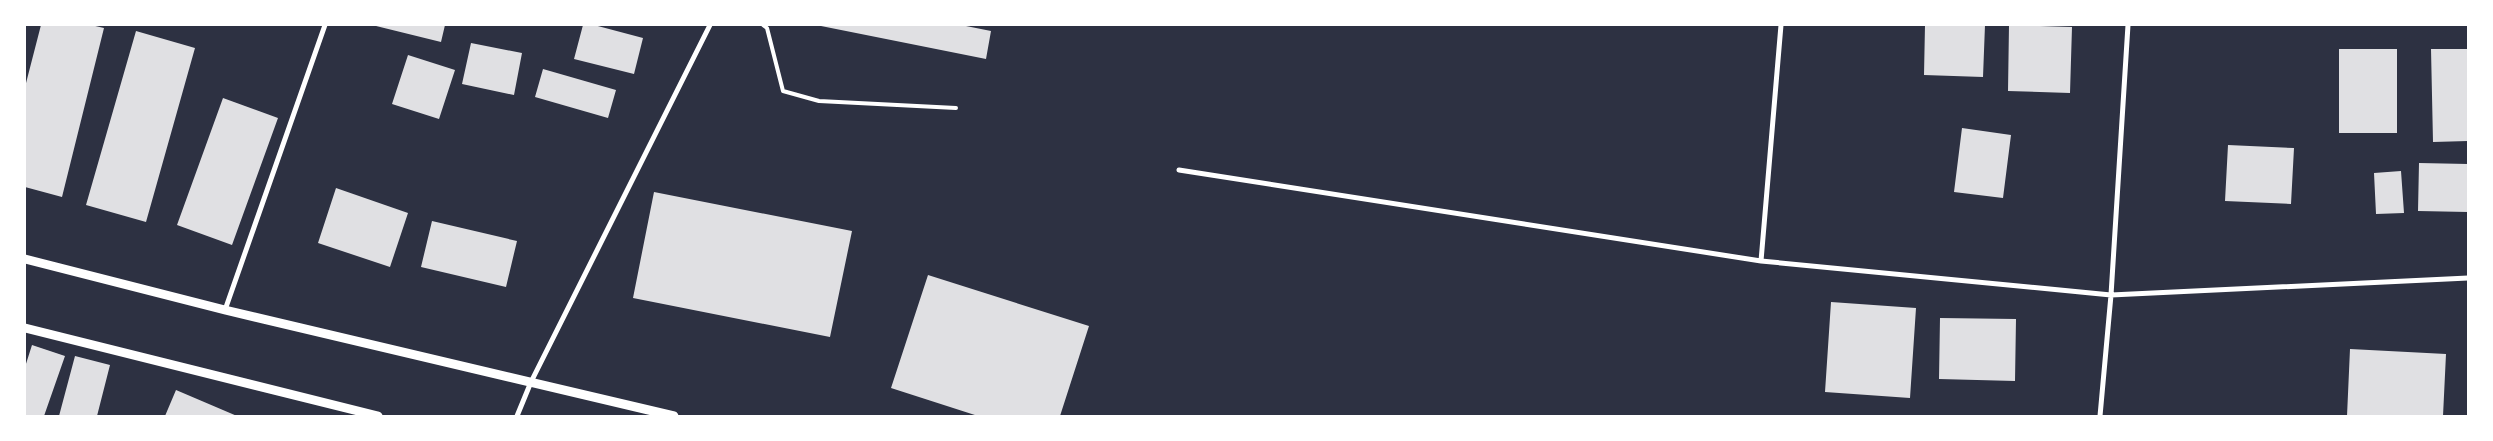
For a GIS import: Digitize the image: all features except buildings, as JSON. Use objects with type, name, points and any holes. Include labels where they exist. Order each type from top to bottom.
[{"type":"street","points":[[224,310],[326,25]]},
{"type":"street","points":[[517,416],[531,382],[710,25]]},
{"type":"street","points":[[1761,262],[1781,25]]},
{"type":"street","points":[[2100,416],[2111,295],[2128,25]]},
{"type":"street","points":[[1178,170],[1761,262],[2111,295],[2468,278]]},
{"type":"street","points":[[25,259],[224,310],[674,416]]},
{"type":"street","points":[[25,328],[378,416]]},
{"type":"lane","points":[[763,25],[767,28],[783,92],[819,101],[956,108]]}]
